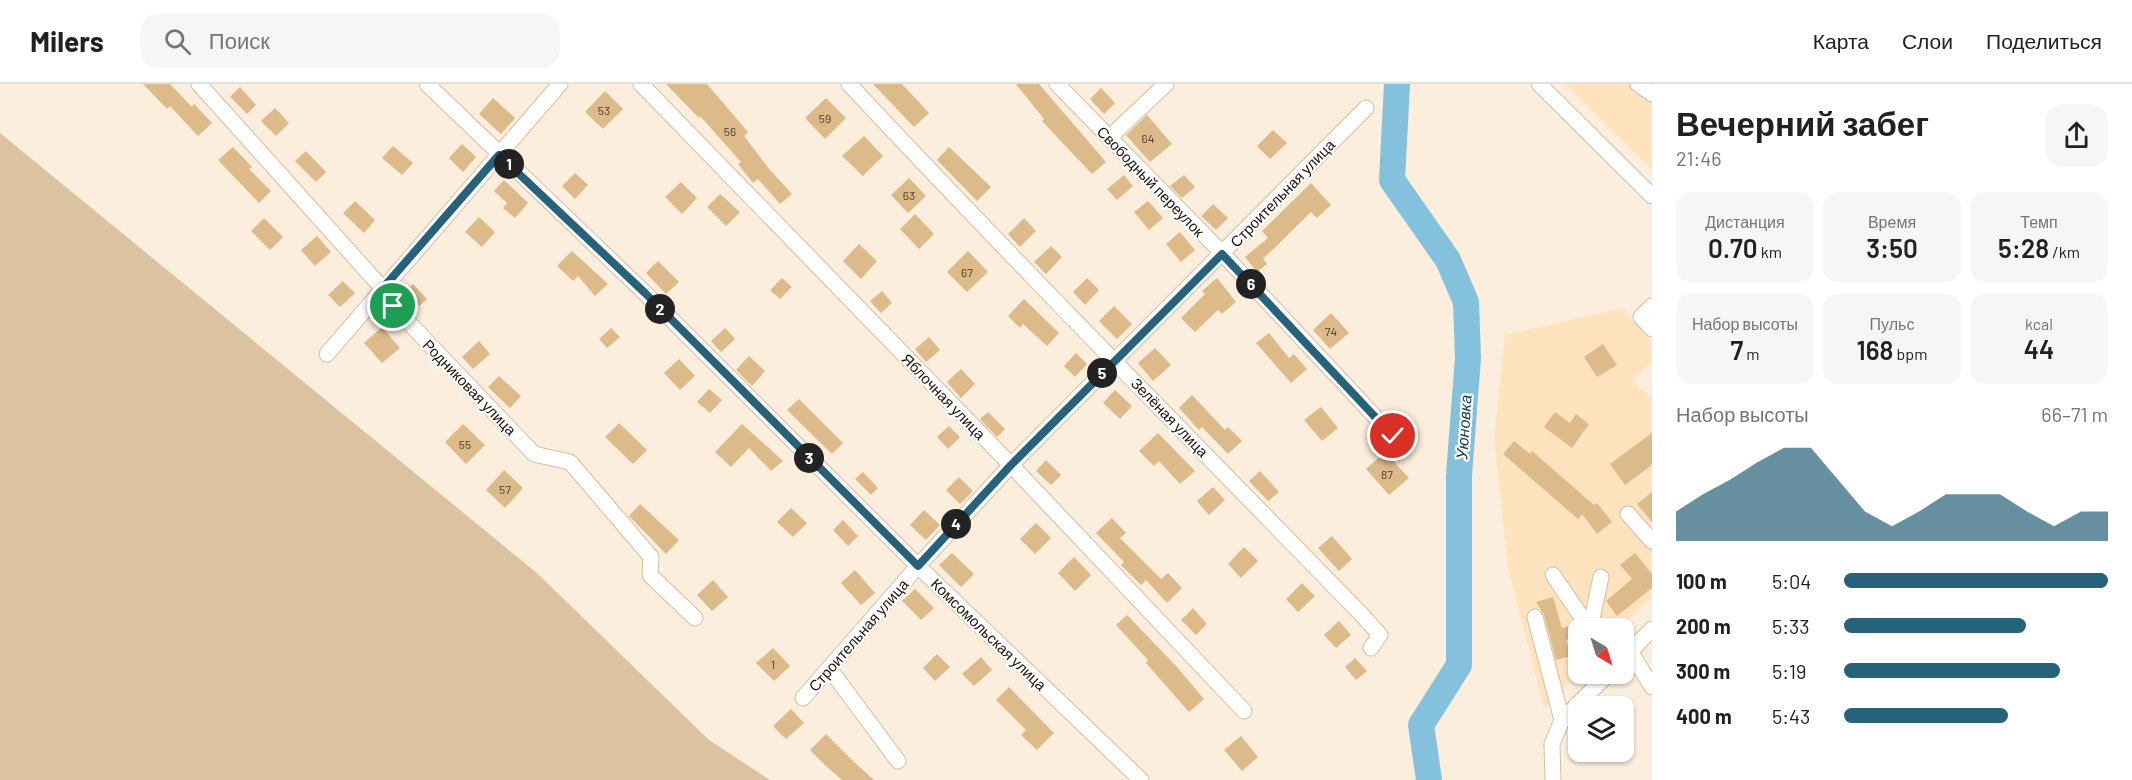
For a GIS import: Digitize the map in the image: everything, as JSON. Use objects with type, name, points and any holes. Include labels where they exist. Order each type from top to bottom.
[{"type":"street","name":"Родниковая улица","points":[[199,84],[383,288],[393,306],[534,454],[570,462],[651,557],[650,575],[696,618]]},
{"type":"street","name":"Комсомольская улица","points":[[427,84],[645,293],[918,566],[1142,780]]},
{"type":"street","points":[[327,354],[560,84]]},
{"type":"street","name":"Яблочная улица","points":[[641,84],[1011,465],[1244,711]]},
{"type":"street","name":"Зелёная улица","points":[[849,84],[1000,246],[1114,360],[1380,635],[1371,648]]},
{"type":"street","name":"Свободный переулок","points":[[1057,84],[1222,254],[1393,436]]},
{"type":"street","points":[[1109,138],[1166,84]]},
{"type":"street","points":[[1539,84],[1652,196]]},
{"type":"street","points":[[1638,84],[1652,94]]},
{"type":"street","name":"Строительная улица","points":[[803,698],[918,566],[1011,465],[1366,108]]},
{"type":"street","points":[[1652,306],[1641,317],[1652,329]]},
{"type":"street","points":[[1628,514],[1652,542]]},
{"type":"street","points":[[1553,575],[1583,618]]},
{"type":"street","points":[[1592,618],[1601,577]]},
{"type":"street","points":[[1535,617],[1562,720]]},
{"type":"street","points":[[1634,648],[1652,629]]},
{"type":"street","points":[[1634,664],[1652,687]]},
{"type":"street","points":[[829,668],[898,760]]},
{"type":"street","points":[[1553,780],[1552,744],[1562,720],[1598,684]]},
{"type":"shaded area","points":[[1565,84],[1652,84],[1652,169],[1609,128]]},
{"type":"shaded area","points":[[0,133],[538,574],[709,740],[770,780],[0,780]]},
{"type":"shaded area","points":[[1623,308],[1652,343],[1652,360],[1633,380],[1649,397],[1652,395],[1652,596],[1631,618],[1568,618],[1568,684],[1544,709],[1508,567],[1494,437],[1505,335]]},
{"type":"building","points":[[143,84],[170,84],[192,107],[194,104],[212,123],[198,136],[170,106],[167,109]]},
{"type":"building","points":[[666,84],[707,84],[748,132],[744,136],[792,194],[780,204],[758,179],[753,183],[738,164],[741,162],[700,116],[699,118]]},
{"type":"building","points":[[873,84],[902,84],[929,113],[914,127]]},
{"type":"building","points":[[1016,84],[1039,84],[1106,162],[1092,174],[1042,121],[1044,119]]},
{"type":"building","points":[[240,87],[256,105],[247,114],[230,97]]},
{"type":"building","points":[[1101,88],[1115,103],[1104,114],[1090,99]]},
{"type":"building","points":[[605,91],[623,109],[603,129],[585,112]]},
{"type":"building","points":[[493,98],[515,118],[501,134],[479,114]]},
{"type":"building","points":[[826,98],[846,118],[825,139],[805,118]]},
{"type":"building","points":[[275,108],[289,123],[276,136],[261,121]]},
{"type":"building","points":[[1147,115],[1172,144],[1150,162],[1126,135]]},
{"type":"building","points":[[1273,130],[1287,143],[1270,159],[1257,146]]},
{"type":"building","points":[[864,136],[883,156],[863,176],[842,156]]},
{"type":"building","points":[[462,144],[476,157],[463,172],[449,158]]},
{"type":"building","points":[[393,146],[413,163],[402,175],[382,158]]},
{"type":"building","points":[[233,147],[252,167],[249,169],[271,191],[259,203],[218,160]]},
{"type":"building","points":[[949,147],[991,187],[977,201],[937,160]]},
{"type":"building","points":[[306,151],[326,172],[316,182],[295,161]]},
{"type":"building","points":[[575,173],[588,185],[575,199],[562,186]]},
{"type":"building","points":[[1124,175],[1133,186],[1117,200],[1107,189]]},
{"type":"building","points":[[1184,175],[1195,187],[1182,198],[1170,186]]},
{"type":"building","points":[[909,178],[926,196],[908,213],[891,195]]},
{"type":"building","points":[[504,180],[528,203],[515,218],[503,208],[507,203],[494,191]]},
{"type":"building","points":[[681,182],[697,198],[682,214],[665,197]]},
{"type":"building","points":[[1311,183],[1331,205],[1317,218],[1311,212],[1263,259],[1267,264],[1257,272],[1245,257],[1268,238],[1262,231]]},
{"type":"building","points":[[720,194],[740,212],[726,226],[707,207]]},
{"type":"building","points":[[355,201],[375,220],[364,233],[343,213]]},
{"type":"building","points":[[1148,201],[1163,218],[1149,230],[1134,212]]},
{"type":"building","points":[[1213,204],[1228,218],[1216,230],[1201,216]]},
{"type":"building","points":[[915,214],[934,234],[919,249],[900,229]]},
{"type":"building","points":[[479,217],[495,232],[482,247],[465,232]]},
{"type":"building","points":[[264,218],[283,237],[270,250],[251,231]]},
{"type":"building","points":[[1024,218],[1036,231],[1020,247],[1008,234]]},
{"type":"building","points":[[1180,232],[1195,250],[1181,262],[1166,244]]},
{"type":"building","points":[[317,236],[331,252],[315,266],[301,250]]},
{"type":"building","points":[[859,244],[877,261],[861,279],[843,261]]},
{"type":"building","points":[[1051,246],[1062,257],[1046,274],[1034,262]]},
{"type":"building","points":[[572,251],[608,284],[595,296],[578,276],[573,281],[557,266]]},
{"type":"building","points":[[968,251],[988,272],[967,292],[947,272]]},
{"type":"building","points":[[658,261],[679,282],[666,294],[646,273]]},
{"type":"building","points":[[782,278],[792,287],[780,299],[770,290]]},
{"type":"building","points":[[1087,278],[1099,290],[1085,305],[1073,292]]},
{"type":"building","points":[[1217,278],[1236,302],[1222,314],[1218,310],[1195,332],[1181,318],[1205,294],[1202,291]]},
{"type":"building","points":[[343,281],[355,293],[340,307],[328,295]]},
{"type":"building","points":[[413,284],[427,299],[412,312],[399,297]]},
{"type":"building","points":[[882,291],[892,303],[881,313],[870,301]]},
{"type":"building","points":[[1024,299],[1059,333],[1047,346],[1023,324],[1020,328],[1008,316]]},
{"type":"building","points":[[1114,306],[1132,324],[1117,339],[1099,321]]},
{"type":"building","points":[[1331,313],[1349,333],[1330,349],[1313,330]]},
{"type":"building","points":[[382,327],[400,348],[382,363],[364,343]]},
{"type":"building","points":[[611,328],[620,337],[607,348],[599,339]]},
{"type":"building","points":[[725,328],[735,339],[721,352],[711,341]]},
{"type":"building","points":[[1269,333],[1289,358],[1294,354],[1307,369],[1291,383],[1256,343]]},
{"type":"building","points":[[929,337],[940,350],[926,362],[915,349]]},
{"type":"building","points":[[479,341],[490,354],[473,369],[462,357]]},
{"type":"building","points":[[1603,344],[1617,365],[1597,377],[1584,357]]},
{"type":"building","points":[[1155,348],[1171,365],[1153,381],[1138,363]]},
{"type":"building","points":[[1076,353],[1087,364],[1075,377],[1064,366]]},
{"type":"building","points":[[749,356],[765,371],[752,386],[736,370]]},
{"type":"building","points":[[679,359],[695,376],[680,390],[664,373]]},
{"type":"building","points":[[961,369],[975,384],[961,398],[947,382]]},
{"type":"building","points":[[499,376],[521,396],[510,408],[488,387]]},
{"type":"building","points":[[709,389],[722,400],[710,413],[697,402]]},
{"type":"building","points":[[1115,390],[1132,406],[1120,419],[1103,403]]},
{"type":"building","points":[[1192,395],[1225,430],[1228,427],[1242,441],[1228,454],[1202,427],[1199,430],[1179,408]]},
{"type":"building","points":[[799,399],[843,443],[832,454],[787,410]]},
{"type":"building","points":[[1321,407],[1338,428],[1322,441],[1304,420]]},
{"type":"building","points":[[988,412],[1005,429],[997,437],[980,419]]},
{"type":"building","points":[[1555,412],[1570,423],[1576,414],[1589,424],[1572,448],[1544,427]]},
{"type":"building","points":[[619,423],[647,450],[633,464],[605,437]]},
{"type":"building","points":[[463,424],[485,445],[466,464],[445,442]]},
{"type":"building","points":[[742,424],[783,461],[771,471],[749,448],[731,467],[715,452]]},
{"type":"building","points":[[949,426],[960,437],[948,449],[937,437]]},
{"type":"building","points":[[1158,433],[1195,471],[1180,484],[1159,461],[1154,466],[1139,451]]},
{"type":"building","points":[[1652,433],[1652,465],[1625,485],[1610,464]]},
{"type":"building","points":[[1514,441],[1530,454],[1532,451],[1594,505],[1597,503],[1612,522],[1597,534],[1582,514],[1578,519],[1503,454]]},
{"type":"building","points":[[1385,452],[1409,478],[1389,495],[1366,469]]},
{"type":"building","points":[[1046,460],[1061,475],[1051,485],[1036,471]]},
{"type":"building","points":[[504,470],[523,488],[505,508],[486,490]]},
{"type":"building","points":[[1260,471],[1279,492],[1268,501],[1249,481]]},
{"type":"building","points":[[863,472],[878,488],[871,495],[855,479]]},
{"type":"building","points":[[959,477],[973,491],[960,504],[946,490]]},
{"type":"building","points":[[1213,487],[1225,500],[1209,515],[1197,501]]},
{"type":"building","points":[[1652,492],[1652,522],[1637,504]]},
{"type":"building","points":[[640,504],[679,540],[666,554],[629,516]]},
{"type":"building","points":[[791,508],[807,523],[793,537],[777,522]]},
{"type":"building","points":[[924,510],[940,525],[926,540],[910,525]]},
{"type":"building","points":[[1112,518],[1126,533],[1120,538],[1161,579],[1168,573],[1182,588],[1167,603],[1146,580],[1141,585],[1121,565],[1124,562],[1096,533]]},
{"type":"building","points":[[843,520],[858,536],[848,546],[833,530]]},
{"type":"building","points":[[1036,523],[1051,538],[1035,554],[1020,539]]},
{"type":"building","points":[[1332,536],[1352,559],[1339,571],[1318,548]]},
{"type":"building","points":[[1244,547],[1258,561],[1241,578],[1228,564]]},
{"type":"building","points":[[952,553],[974,574],[961,587],[939,565]]},
{"type":"building","points":[[1635,553],[1652,574],[1652,588],[1617,616],[1606,601],[1632,579],[1620,565]]},
{"type":"building","points":[[1074,557],[1091,575],[1075,591],[1058,573]]},
{"type":"building","points":[[855,570],[875,593],[861,605],[841,583]]},
{"type":"building","points":[[713,580],[728,597],[712,611],[697,595]]},
{"type":"building","points":[[1302,583],[1315,596],[1298,612],[1286,599]]},
{"type":"building","points":[[915,589],[934,608],[921,620],[902,601]]},
{"type":"building","points":[[1553,597],[1562,628],[1568,626],[1568,639],[1566,640],[1568,657],[1556,660],[1544,615],[1536,602]]},
{"type":"building","points":[[1193,608],[1207,624],[1196,635],[1181,620]]},
{"type":"building","points":[[1127,615],[1204,699],[1189,712],[1146,663],[1148,660],[1116,625]]},
{"type":"building","points":[[1339,621],[1351,635],[1336,648],[1324,635]]},
{"type":"building","points":[[773,648],[790,666],[774,681],[756,663]]},
{"type":"building","points":[[937,654],[950,667],[935,681],[923,668]]},
{"type":"building","points":[[981,657],[992,670],[974,686],[962,674]]},
{"type":"building","points":[[1355,658],[1367,671],[1356,680],[1345,667]]},
{"type":"building","points":[[1009,687],[1054,733],[1037,750],[1021,735],[1026,730],[996,700]]},
{"type":"building","points":[[791,709],[804,723],[786,739],[773,726]]},
{"type":"building","points":[[826,734],[874,780],[842,780],[825,765],[810,750]]},
{"type":"building","points":[[1241,736],[1258,757],[1242,771],[1224,750]]},
{"type":"waterway","name":"Уюновка","points":[[1397,84],[1392,180],[1448,260],[1466,302],[1468,358],[1459,475],[1459,665],[1421,725],[1429,780]]},
{"type":"route","points":[[393,306],[383,288],[499,155],[645,293],[918,566],[1011,465],[1222,254],[1393,436]]}]
